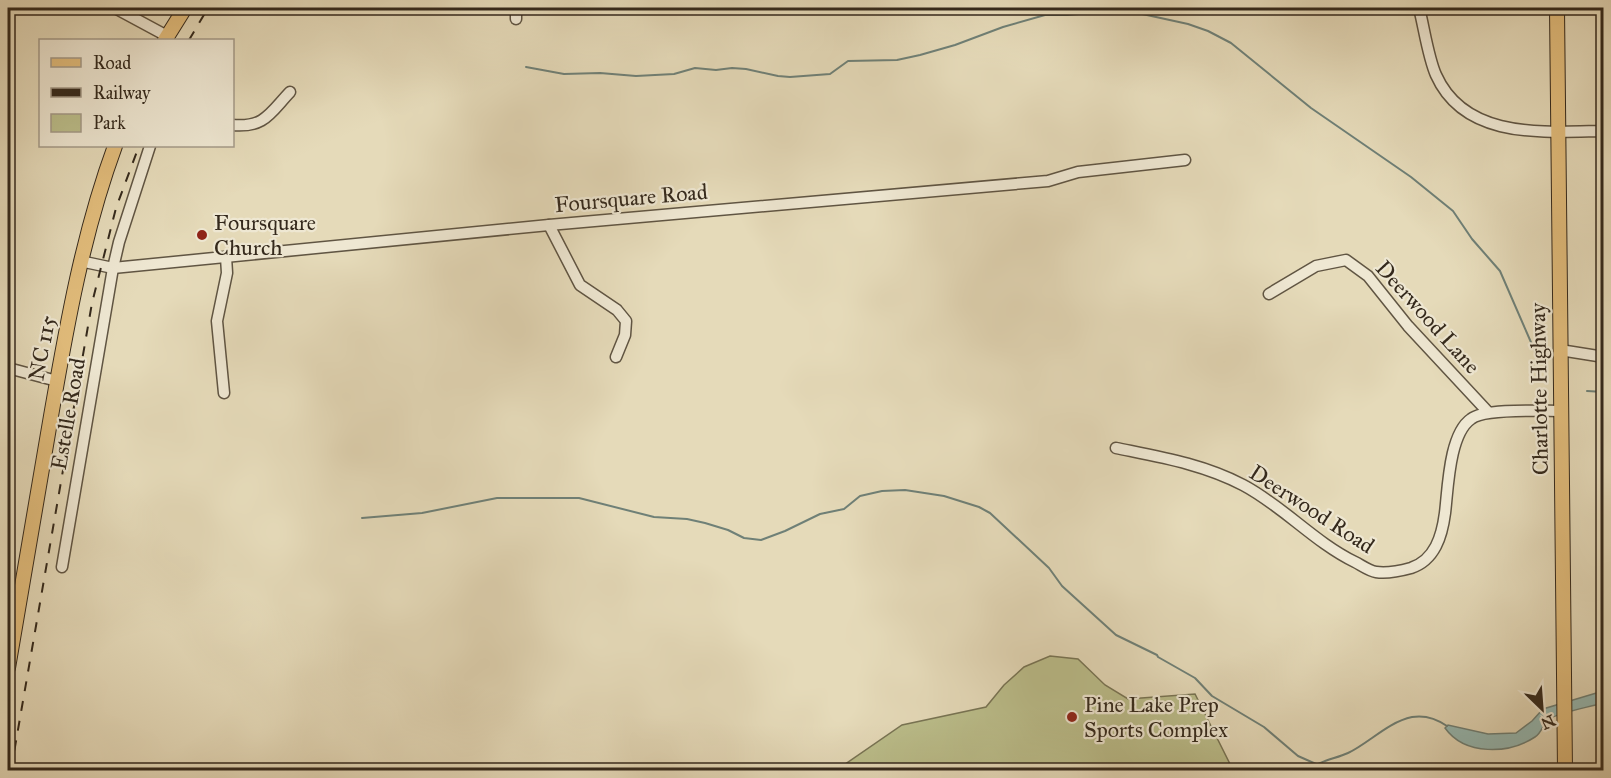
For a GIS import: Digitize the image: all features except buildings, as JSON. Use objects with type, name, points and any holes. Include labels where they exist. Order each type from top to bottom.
[{"type":"main road","points":[[166,38],[184,8]]},
{"type":"main road","name":"Charlotte Highway","points":[[1557,8],[1565,771]]},
{"type":"main road","name":"NC 115","points":[[8,668],[80,261],[100,186],[115,147]]},
{"type":"street","points":[[115,8],[166,38]]},
{"type":"street","points":[[516,8],[516,19]]},
{"type":"street","points":[[1419,8],[1436,74],[1449,96],[1462,110],[1487,122],[1507,128],[1557,132],[1604,131]]},
{"type":"street","points":[[234,125],[249,126],[266,118],[290,92]]},
{"type":"street","name":"Estelle Road","points":[[62,567],[113,268],[119,242],[150,147]]},
{"type":"street","name":"Foursquare Road","points":[[80,261],[113,268],[549,225],[1048,181],[1078,172],[1185,160]]},
{"type":"street","points":[[549,225],[579,285],[617,310],[626,321],[625,335],[616,357]]},
{"type":"street","points":[[224,393],[218,321],[227,273],[226,257]]},
{"type":"street","name":"Deerwood Lane","points":[[1269,294],[1316,266],[1346,260],[1368,276],[1408,326],[1488,412]]},
{"type":"street","points":[[1560,350],[1604,357]]},
{"type":"street","points":[[8,368],[57,381]]},
{"type":"street","points":[[1488,412],[1560,411]]},
{"type":"street","name":"Deerwood Road","points":[[1116,448],[1191,463],[1243,485],[1336,553],[1374,572],[1396,572],[1420,565],[1436,549],[1443,531],[1457,439],[1471,418],[1488,412]]},
{"type":"green space","name":"Pine Lake Prep Sports Complex","points":[[1050,656],[1078,659],[1105,685],[1128,699],[1195,694],[1233,770],[823,770],[838,769],[902,725],[986,707],[1004,685],[1024,667]]},
{"type":"water","points":[[1603,691],[1603,703],[1554,716],[1547,721],[1535,737],[1513,747],[1475,748],[1464,744],[1445,728],[1448,725],[1488,734],[1516,733],[1543,709]]},
{"type":"waterway","points":[[526,67],[564,74],[600,73],[636,76],[674,74],[695,68],[716,70],[732,68],[790,77],[830,74],[848,61],[897,60],[920,55],[1045,15],[1124,10],[1188,24],[1231,43],[1311,108],[1411,177],[1453,211],[1472,239],[1500,271],[1537,356]]},
{"type":"waterway","points":[[1599,341],[1600,313],[1604,293]]},
{"type":"waterway","points":[[1602,366],[1604,374]]},
{"type":"waterway","points":[[1587,391],[1604,392]]},
{"type":"waterway","points":[[362,518],[422,513],[497,498],[579,498],[654,517],[687,519],[705,523],[744,538],[761,540],[820,514],[844,509],[860,496],[882,491],[905,490],[944,496],[979,507],[990,513],[1049,568],[1062,586],[1116,635],[1157,655],[1195,678],[1212,696],[1264,727],[1298,756],[1316,764]]},
{"type":"waterway","points":[[1310,770],[1323,762],[1356,749],[1395,723],[1412,717],[1426,717],[1447,726]]},
{"type":"railway","points":[[190,39],[208,8]]},
{"type":"railway","points":[[11,770],[92,303],[116,208],[139,147]]},
{"type":"place","name":"Foursquare Church","points":[[202,235]]},
{"type":"place","name":"Pine Lake Prep Sports Complex","points":[[1072,717]]}]
